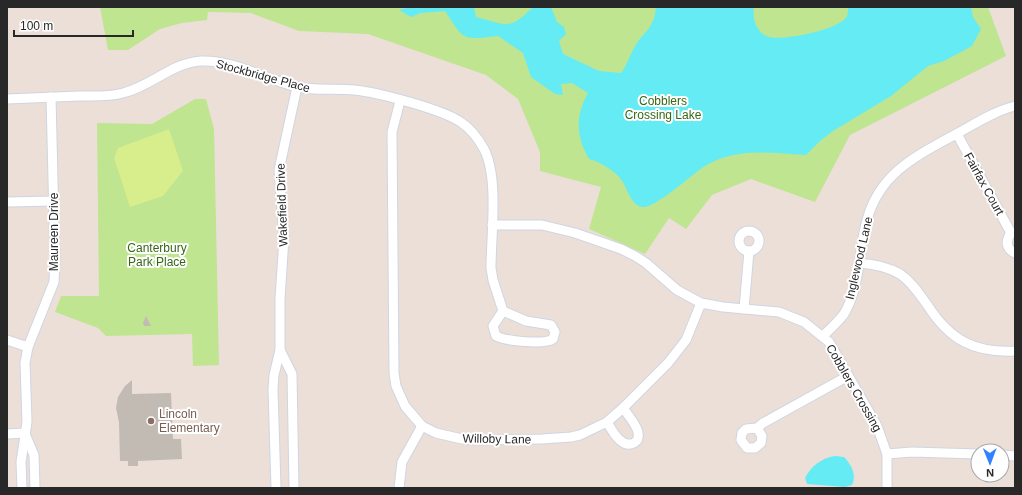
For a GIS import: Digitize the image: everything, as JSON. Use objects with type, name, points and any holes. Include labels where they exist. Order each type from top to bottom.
[{"type":"street","name":"Stockbridge Place","points":[[7,99],[121,94],[142,87],[172,68],[188,63],[202,61],[235,65],[297,87],[322,90],[354,90],[438,111],[463,123],[477,138],[489,160],[491,174],[492,225],[491,268],[493,280],[503,311]]},
{"type":"street","name":"Wakefield Drive","points":[[276,488],[273,389],[274,375],[280,350],[280,293],[284,238],[279,170],[297,87]]},
{"type":"street","name":"Maureen Drive","points":[[22,488],[21,462],[27,422],[25,362],[28,347],[54,282],[55,262],[51,97]]},
{"type":"street","name":"Willoby Lane","points":[[400,101],[392,132],[394,373],[396,386],[405,406],[422,426],[436,433],[462,439],[542,439],[563,438],[580,435],[607,422],[623,408],[677,353],[686,340],[701,303]]},
{"type":"street","name":"Inglewood Lane","points":[[823,336],[838,322],[848,305],[852,295],[859,263],[866,221],[879,191],[892,175],[908,161],[979,122],[1015,106]]},
{"type":"street","name":"Fairfax Court","points":[[957,134],[1013,233],[1007,244],[1011,251],[1015,253]]},
{"type":"street","points":[[7,202],[54,201]]},
{"type":"street","name":"Cobblers Crossing","points":[[492,225],[542,225],[599,240],[635,256],[646,263],[677,290],[701,303],[779,312],[793,316],[804,322],[823,336],[835,352],[877,426],[887,454],[886,488]]},
{"type":"street","points":[[744,309],[749,251]]},
{"type":"street","points":[[859,263],[874,265],[901,275],[911,284],[941,324],[957,339],[981,348],[1000,352],[1015,351]]},
{"type":"street","points":[[503,311],[526,321],[551,325],[555,332],[553,339],[545,343],[496,336],[493,326],[503,311]]},
{"type":"street","points":[[7,340],[28,347]]},
{"type":"street","name":"Wakefield Drive","points":[[280,350],[292,374],[294,488]]},
{"type":"street","points":[[757,428],[848,376]]},
{"type":"street","points":[[607,422],[622,442],[629,444],[635,442],[638,437],[638,431],[623,408]]},
{"type":"street","points":[[398,488],[402,462],[422,426]]},
{"type":"street","name":"Maureen Drive","points":[[25,433],[34,455],[35,488]]},
{"type":"street","points":[[7,434],[25,433]]},
{"type":"street","points":[[887,454],[912,452],[970,454]]},
{"type":"green space","name":"Cobblers Crossing Lake","points":[[100,7],[988,7],[1006,56],[850,135],[815,202],[751,179],[712,195],[686,229],[669,218],[645,254],[589,229],[601,187],[540,171],[540,152],[518,99],[486,75],[368,34],[299,31],[251,13],[208,12],[207,20],[182,23],[160,29],[128,50],[108,50]]},
{"type":"green space","name":"Canterbury Park Place","points":[[195,99],[206,99],[214,129],[219,365],[193,366],[192,334],[106,336],[98,328],[55,312],[61,296],[99,296],[97,123],[152,124]]},
{"type":"green space","points":[[169,129],[183,171],[163,196],[130,207],[114,158],[118,148]]},
{"type":"water","name":"Cobblers Crossing Lake","points":[[409,7],[474,7],[476,17],[502,24],[508,24],[518,20],[533,7],[551,7],[557,22],[564,27],[566,34],[559,41],[563,54],[599,71],[621,73],[632,51],[651,25],[656,7],[754,7],[754,21],[758,29],[769,37],[776,38],[798,36],[834,26],[847,16],[848,7],[971,7],[973,17],[981,29],[972,46],[944,61],[928,66],[891,96],[833,131],[806,155],[754,153],[729,156],[705,166],[656,203],[642,207],[634,203],[617,175],[602,164],[589,159],[585,151],[580,135],[579,118],[588,93],[572,83],[561,84],[563,95],[555,94],[531,77],[523,53],[498,36],[470,38],[461,33],[445,11],[421,13],[411,17],[399,10]]},
{"type":"water","points":[[835,456],[844,457],[851,466],[854,474],[852,485],[845,487],[807,484],[805,478],[814,466],[821,461]]},
{"type":"building","points":[[146,316],[151,326],[144,326],[143,323]]},
{"type":"building","name":"Lincoln Elementary","points":[[132,380],[132,394],[171,393],[173,439],[181,439],[182,459],[138,461],[138,466],[128,466],[128,461],[120,461],[119,422],[116,408],[118,397],[125,386]]},
{"type":"place","name":"Lincoln Elementary","points":[[151,421]]}]
